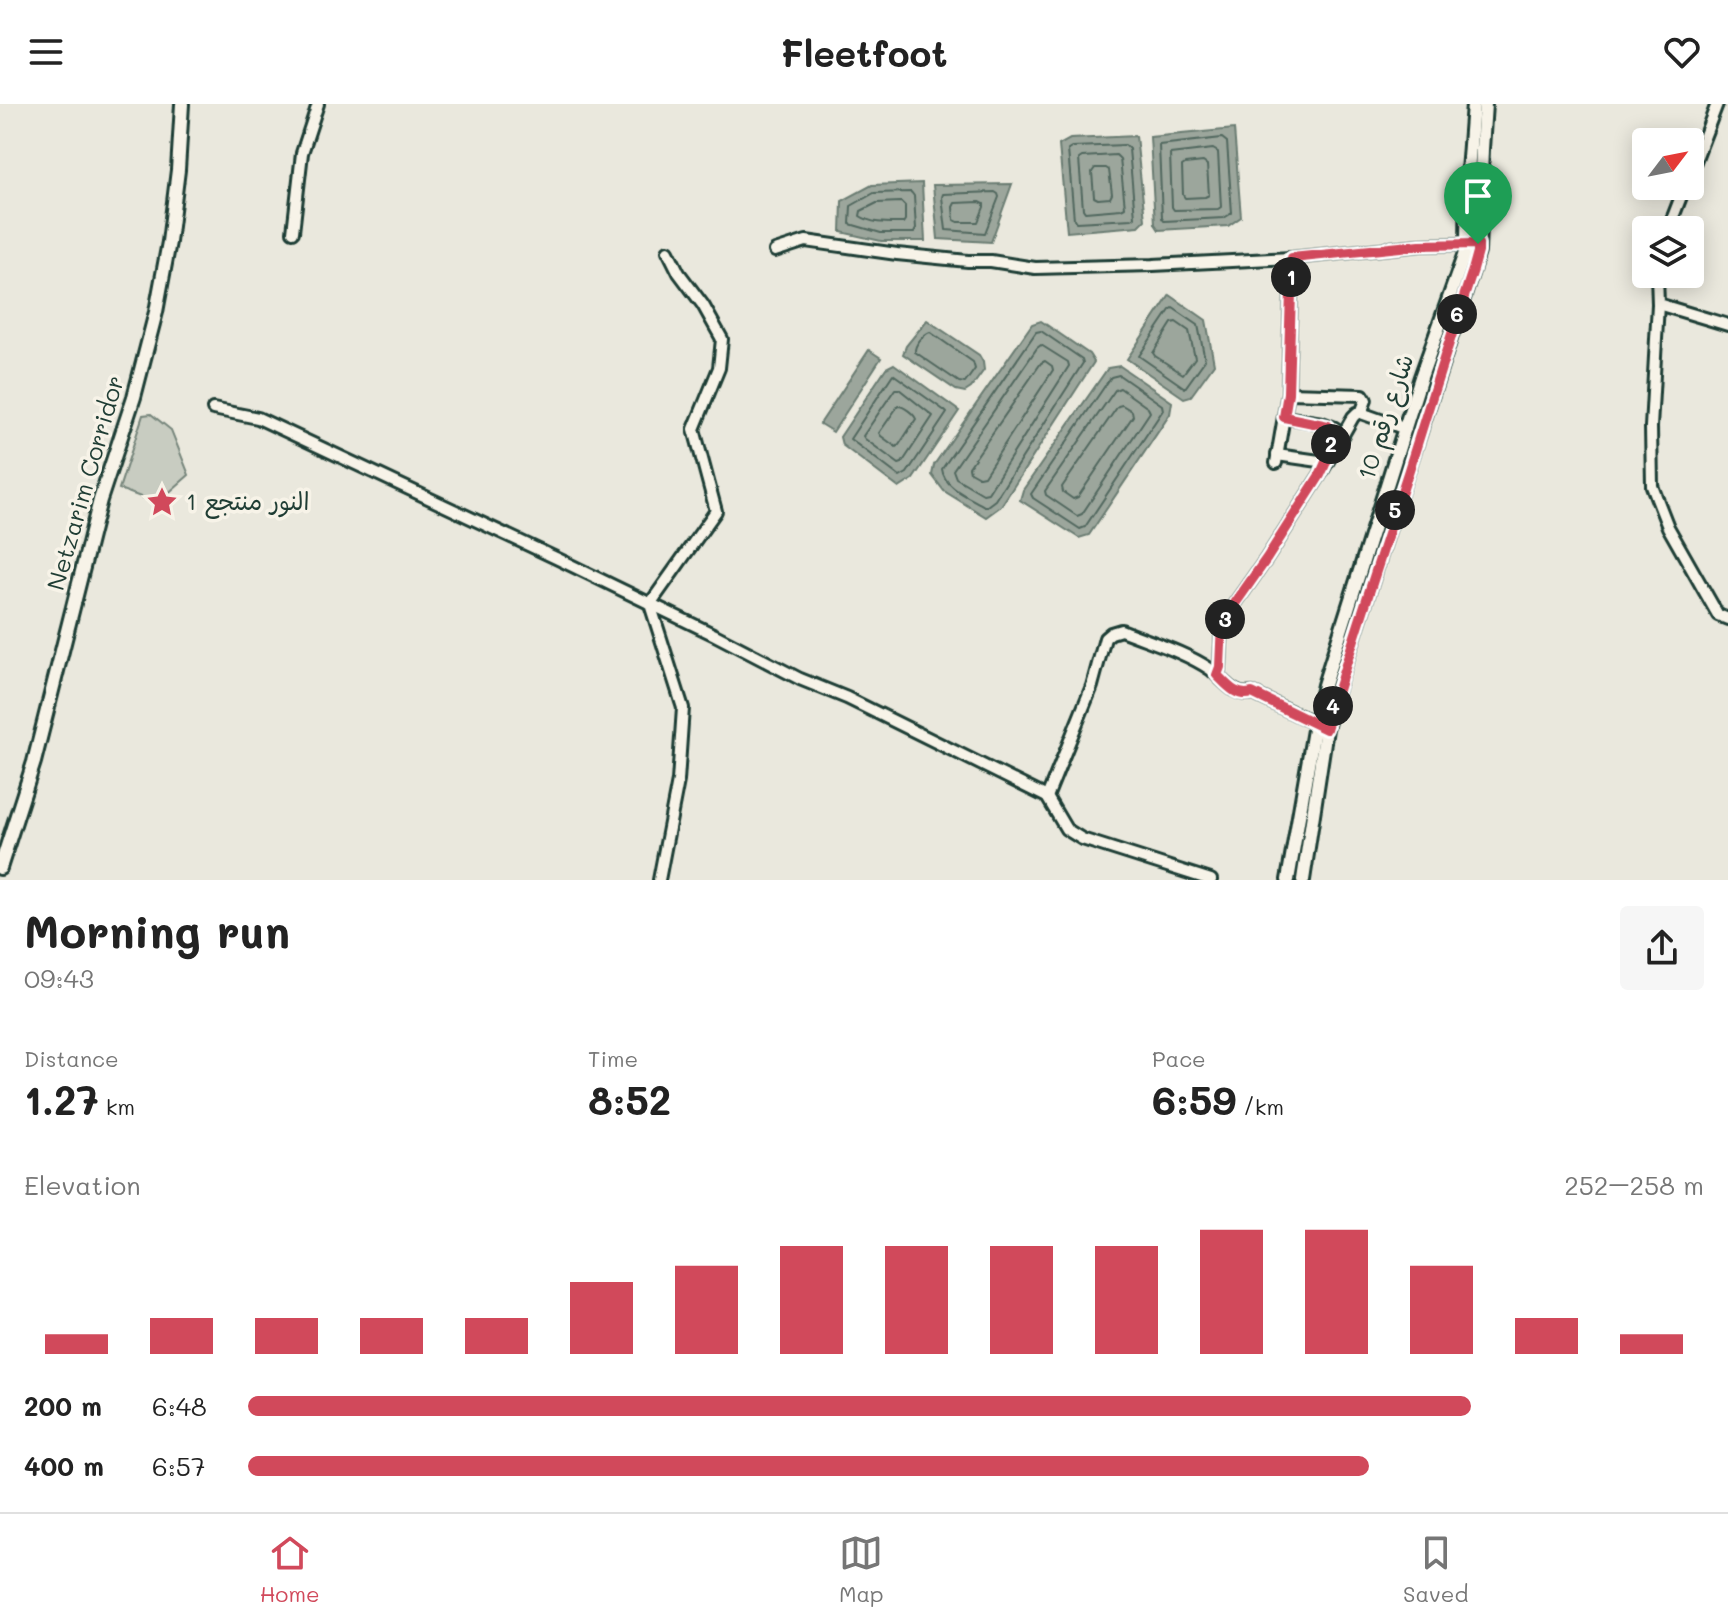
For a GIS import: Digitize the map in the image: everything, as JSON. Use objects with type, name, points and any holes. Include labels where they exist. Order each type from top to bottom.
[{"type":"main road","name":"Netzarim Corridor","points":[[0,868],[34,762],[100,500],[134,397],[156,312],[171,228],[182,104]]},
{"type":"main road","name":"شارع رقم 10","points":[[1288,880],[1320,726],[1338,685],[1478,252],[1472,244],[1468,172],[1473,104]]},
{"type":"main road","name":"شارع رقم 10","points":[[1303,880],[1324,685],[1421,377],[1464,256],[1472,244],[1485,104]]},
{"type":"street","points":[[293,232],[302,153],[318,104]]},
{"type":"street","points":[[1704,138],[1717,104]]},
{"type":"street","points":[[775,251],[806,241],[1035,268],[1292,258],[1420,245],[1472,244]]},
{"type":"street","points":[[650,604],[716,511],[694,429],[719,368],[722,339],[668,251]]},
{"type":"street","points":[[1292,258],[1288,393],[1276,459],[1326,462]]},
{"type":"street","points":[[1657,288],[1651,427],[1652,486],[1668,527],[1682,552],[1718,615],[1728,619]]},
{"type":"street","points":[[1658,304],[1728,325]]},
{"type":"street","points":[[1288,393],[1363,395],[1366,400],[1361,413]]},
{"type":"street","points":[[213,409],[258,418],[650,604],[800,679],[847,698],[1047,797],[1066,829],[1082,839],[1211,880]]},
{"type":"street","points":[[1217,675],[1222,622],[1267,558],[1355,414],[1361,413],[1406,429]]},
{"type":"street","points":[[1284,417],[1345,431]]},
{"type":"street","points":[[1326,462],[1333,439],[1328,426]]},
{"type":"street","points":[[650,604],[683,708],[678,781],[659,880]]},
{"type":"street","points":[[1047,797],[1092,686],[1105,638],[1121,630],[1196,660],[1234,691],[1244,695],[1252,693],[1320,726]]},
{"type":"shaded area","points":[[151,414],[171,430],[189,475],[157,503],[119,489],[143,415]]},
{"type":"water","points":[[1234,129],[1241,217],[1228,226],[1159,230],[1155,224],[1150,137]]},
{"type":"water","points":[[1136,136],[1145,220],[1139,226],[1067,232],[1059,145],[1070,139]]},
{"type":"water","points":[[922,183],[925,241],[881,241],[841,232],[842,201],[872,185]]},
{"type":"water","points":[[1012,184],[991,242],[938,239],[933,185]]},
{"type":"water","points":[[1170,295],[1206,320],[1214,364],[1191,396],[1184,398],[1127,359]]},
{"type":"water","points":[[927,320],[979,355],[983,362],[984,370],[965,392],[956,390],[903,354]]},
{"type":"water","points":[[1041,321],[1089,354],[1094,362],[1001,506],[986,517],[944,491],[932,475],[934,465],[1032,324]]},
{"type":"water","points":[[869,350],[881,358],[833,432],[820,424]]},
{"type":"water","points":[[894,364],[959,411],[913,479],[899,488],[842,445],[840,437],[886,368]]},
{"type":"water","points":[[1120,366],[1172,402],[1170,414],[1089,535],[1079,538],[1020,500],[1023,490],[1108,368]]},
{"type":"place","name":"1 النور منتجع","points":[[162,502]]},
{"type":"route","points":[[1478,244],[1473,270],[1326,729],[1252,693],[1244,695],[1234,691],[1217,675],[1222,622],[1320,475],[1333,439],[1332,431],[1322,423],[1284,417],[1288,393],[1292,258],[1420,245],[1478,244]]}]
